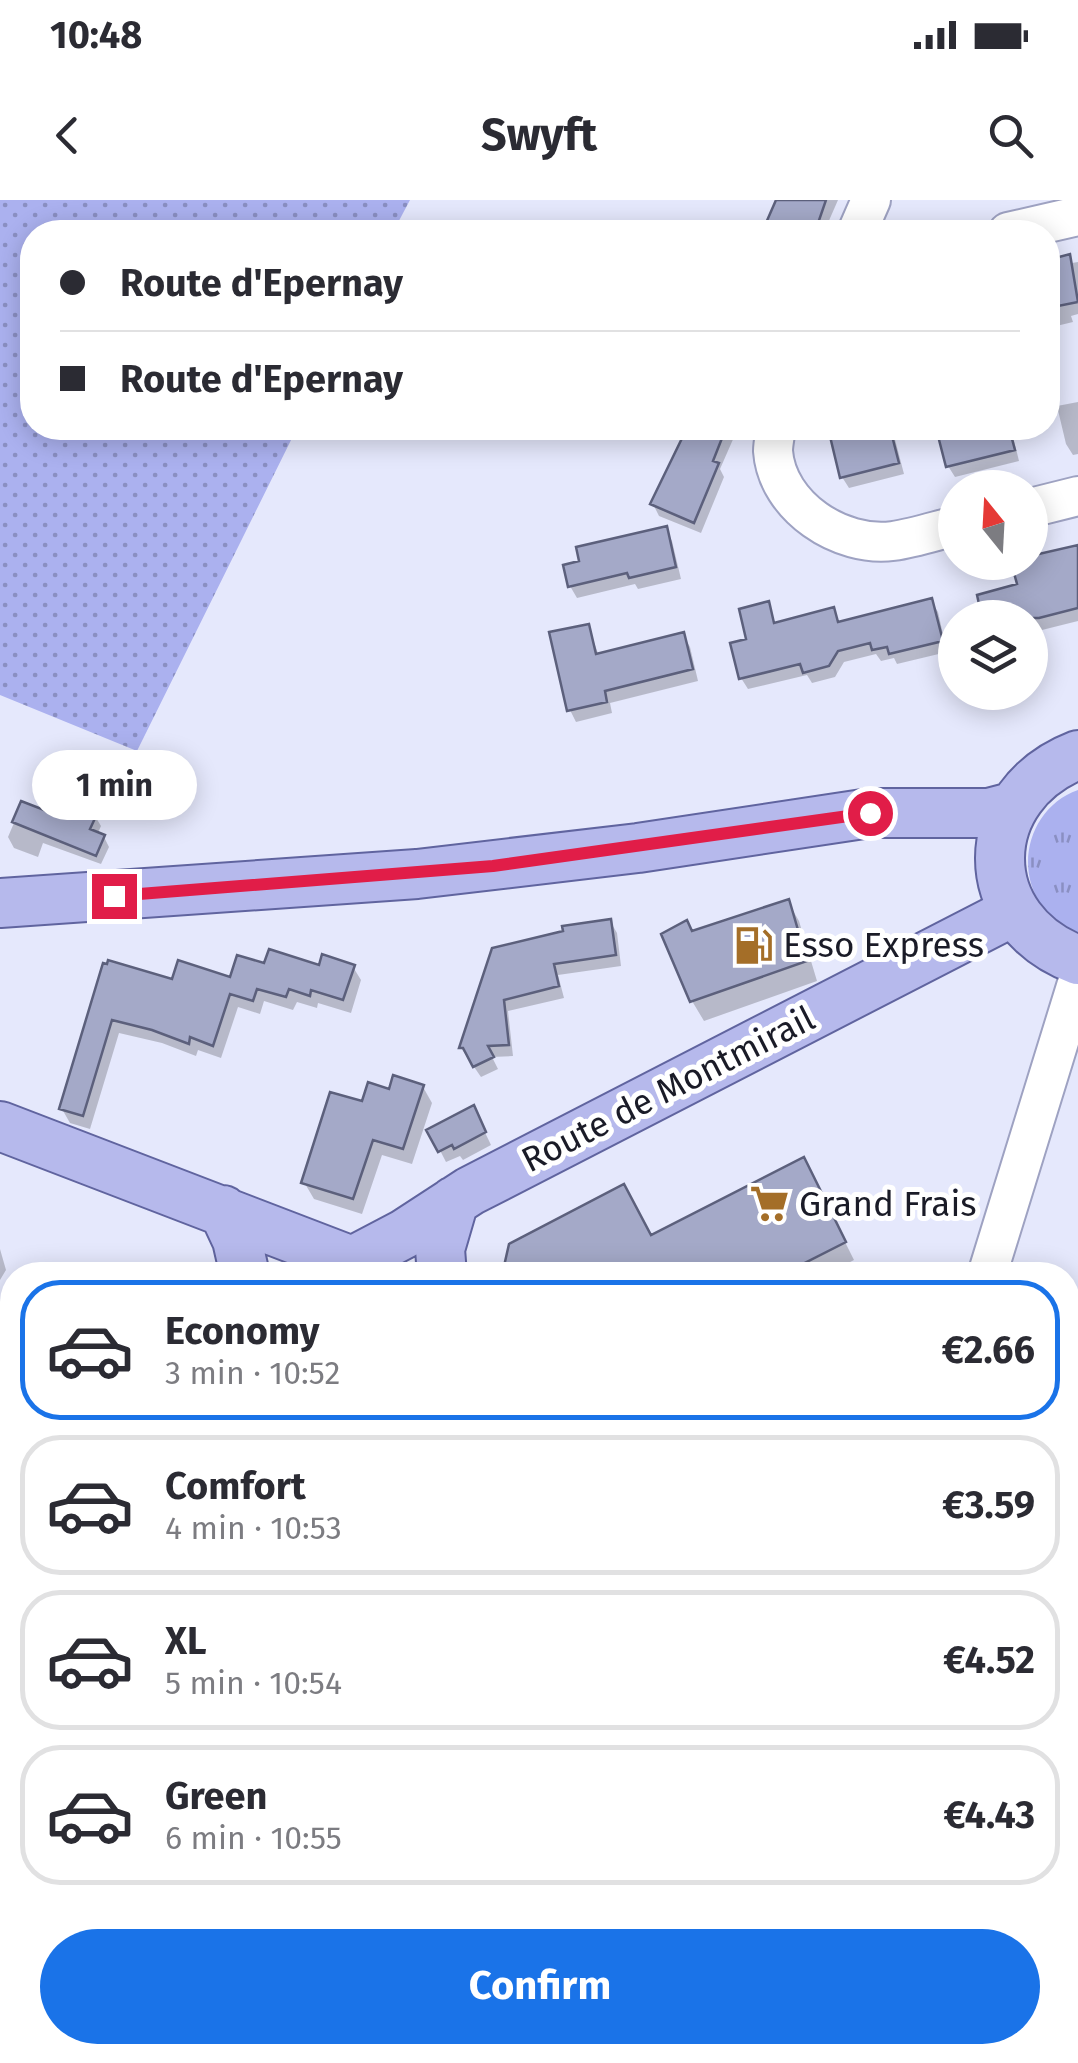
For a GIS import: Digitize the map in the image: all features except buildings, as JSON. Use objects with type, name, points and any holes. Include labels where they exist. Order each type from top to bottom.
[{"type":"main road","points":[[1078,755],[1053,765],[1028,785],[1012,808],[1000,850],[1001,875],[1014,911],[1032,934],[1056,952],[1078,960]]},
{"type":"main road","points":[[0,903],[417,874],[620,850],[870,813],[929,810],[964,814],[1012,808]]},
{"type":"main road","name":"Route de Montmirail","points":[[367,1262],[454,1202],[564,1142],[1014,911]]},
{"type":"main road","points":[[0,1126],[223,1210],[339,1262]]},
{"type":"main road","points":[[441,1262],[440,1249],[454,1202]]},
{"type":"main road","points":[[223,1210],[242,1262]]},
{"type":"street","points":[[774,440],[773,451],[780,476],[793,500],[817,521],[851,539],[892,541],[938,530]]},
{"type":"street","points":[[1048,504],[1078,496]]},
{"type":"street","points":[[991,1262],[1078,980]]},
{"type":"green space","points":[[0,200],[410,200],[399,220],[20,220],[20,440],[291,440],[137,751],[0,695]]},
{"type":"green space","points":[[1078,790],[1078,933],[1040,903],[1028,871],[1028,854],[1039,822],[1049,809]]},
{"type":"place","name":"Esso Express","points":[[753,945]]},
{"type":"place","name":"Grand Frais","points":[[769,1204]]},
{"type":"route","points":[[114,896],[493,866],[870,813]]}]
